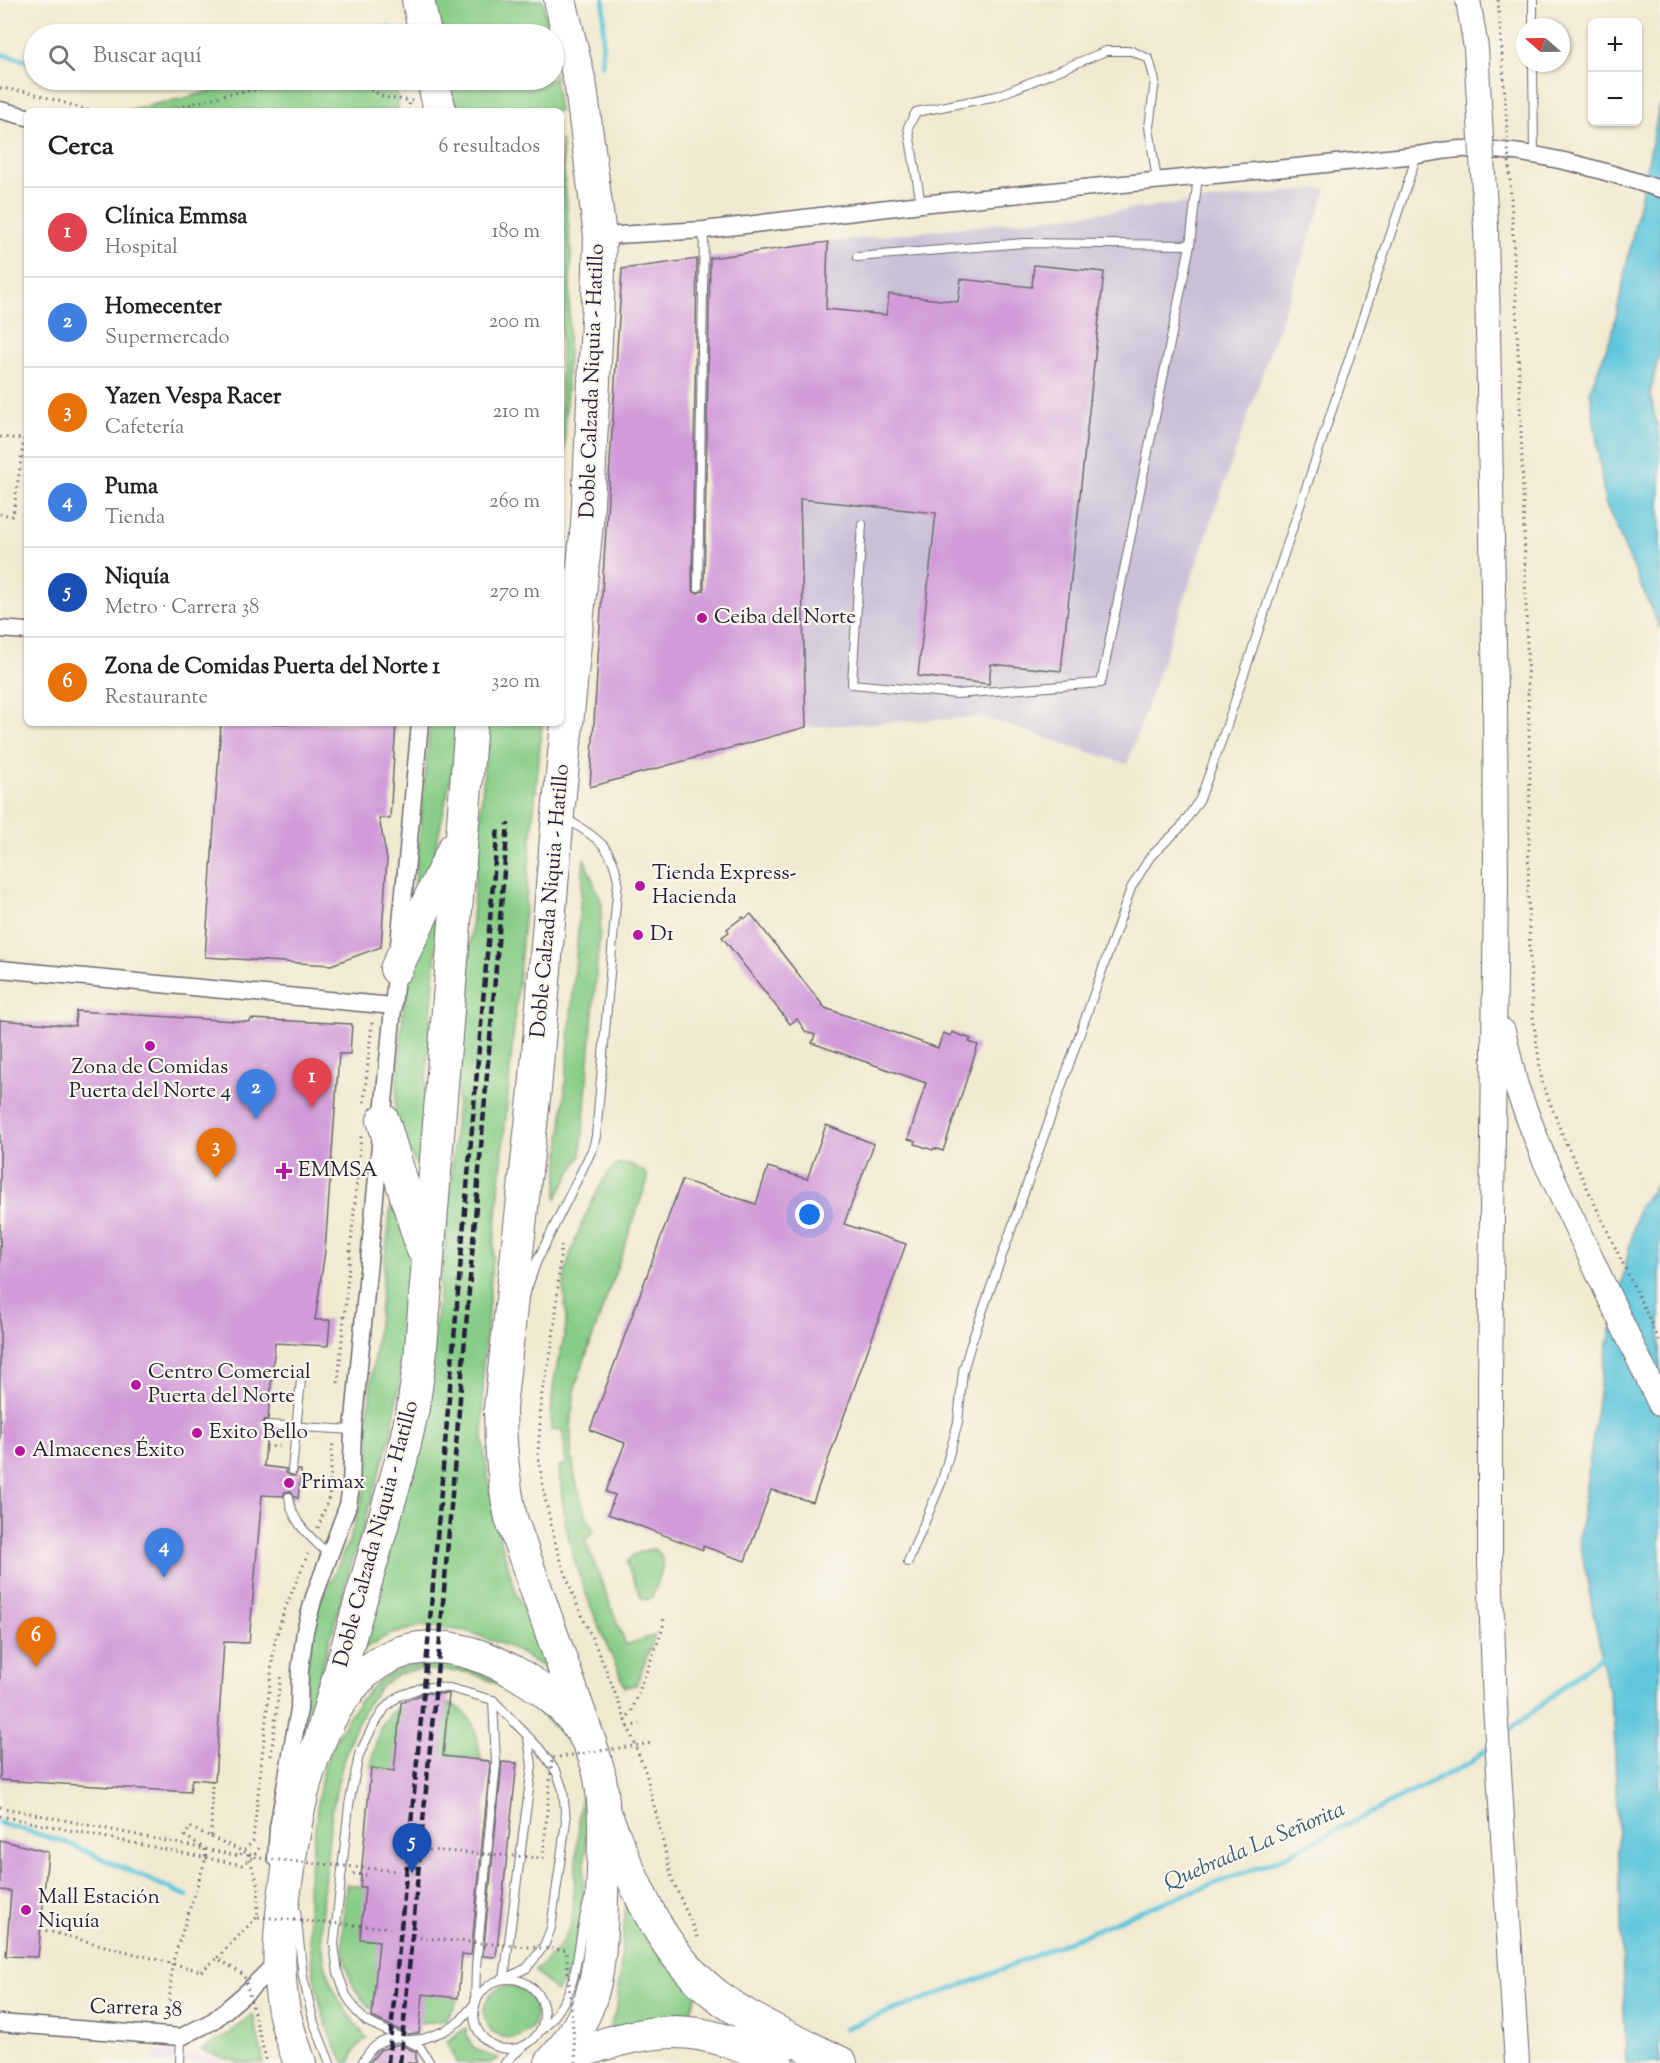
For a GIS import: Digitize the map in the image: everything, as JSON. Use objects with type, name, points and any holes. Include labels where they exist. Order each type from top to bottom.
[{"type":"highway","name":"Doble Calzada Niquia - Hatillo","points":[[560,1],[581,87],[600,236],[587,524],[534,1089],[500,1408],[500,1434],[506,1495],[511,1518],[594,1754]]},
{"type":"highway","name":"Doble Calzada Niquia - Hatillo","points":[[322,1734],[404,1450],[413,1408],[420,1360],[471,726]]},
{"type":"highway","points":[[396,969],[462,831]]},
{"type":"highway","points":[[383,1120],[428,1265]]},
{"type":"highway","points":[[300,2063],[291,2040],[283,2006],[279,1960],[269,1923],[291,1853],[300,1804],[322,1734],[338,1702],[363,1674],[385,1659],[403,1651],[434,1647],[469,1653],[507,1668],[540,1687],[563,1707],[594,1754],[601,1786],[603,1856],[596,1978],[590,2002],[560,2062]]},
{"type":"highway","points":[[602,1805],[650,1914],[675,1953],[693,1974],[719,1997],[748,2017],[841,2063]]},
{"type":"highway","points":[[560,2062],[637,2036],[675,2032],[737,2044],[777,2063]]},
{"type":"main road","points":[[1468,0],[1476,48],[1486,228],[1495,694],[1496,888],[1490,1562],[1499,1785],[1517,2063]]},
{"type":"main road","points":[[1494,996],[1516,1086],[1544,1159],[1660,1404]]},
{"type":"street","points":[[0,110],[24,116]]},
{"type":"street","points":[[600,236],[704,230],[921,204],[1461,149],[1534,153],[1660,189]]},
{"type":"street","points":[[0,629],[24,631]]},
{"type":"street","points":[[269,1923],[278,1828],[299,1709],[300,1670],[305,1631],[314,1597],[348,1505],[351,1487],[353,1430],[420,726]]},
{"type":"street","points":[[0,969],[393,1006]]},
{"type":"street","name":"Carrera 38","points":[[0,2023],[174,2037],[213,2021],[279,1960]]},
{"type":"lane","points":[[1533,0],[1533,18]]},
{"type":"lane","points":[[921,204],[908,127],[916,112],[997,96],[1106,51],[1132,51],[1149,59],[1155,81],[1149,128],[1157,181]]},
{"type":"lane","points":[[1533,72],[1534,153]]},
{"type":"lane","points":[[908,1562],[942,1481],[958,1422],[963,1371],[971,1344],[1131,888],[1150,857],[1181,827],[1200,799],[1226,728],[1417,155]]},
{"type":"lane","points":[[862,524],[852,684],[956,694],[1101,683],[1190,245],[1198,176]]},
{"type":"lane","points":[[698,587],[704,230]]},
{"type":"lane","points":[[857,257],[1024,243],[1190,245]]},
{"type":"lane","points":[[523,1299],[536,1263],[593,1148],[596,1136],[618,881],[610,852],[591,834],[558,814]]},
{"type":"lane","points":[[508,1340],[519,1309]]},
{"type":"lane","points":[[292,1470],[301,1380]]},
{"type":"lane","points":[[268,1425],[353,1430]]},
{"type":"lane","points":[[290,1497],[290,1507],[298,1525],[329,1556]]},
{"type":"lane","points":[[362,2063],[367,2052],[376,2044],[387,2039],[423,2039],[444,2031],[460,2021],[483,1991],[493,1983],[527,1968],[544,1946],[551,1928],[566,1821],[563,1790],[557,1773],[540,1749],[493,1701],[450,1688],[424,1687],[399,1696],[385,1708],[359,1755],[349,1805],[334,1944],[338,1973],[346,1995],[357,2012],[366,2021],[399,2038]]},
{"type":"lane","points":[[493,1701],[496,1764],[476,1966],[476,2024],[489,2043],[499,2048],[522,2047]]},
{"type":"lane","points":[[504,1979],[532,1766],[528,1738]]},
{"type":"lane","points":[[291,1853],[303,1977],[314,2023],[330,2063]]},
{"type":"lane","points":[[505,2063],[532,2041],[560,2010],[574,1980],[584,1917],[603,1856]]},
{"type":"lane","points":[[504,1979],[515,1979],[535,1990],[544,2011],[539,2033]]},
{"type":"lane","points":[[174,2037],[180,2063]]},
{"type":"lane","points":[[410,2040],[420,2047],[430,2063]]},
{"type":"path","points":[[1498,0],[1507,120],[1522,452],[1530,771],[1528,897],[1532,1010],[1542,1082],[1564,1139],[1660,1342]]},
{"type":"path","points":[[0,88],[29,92],[81,108]]},
{"type":"path","points":[[177,108],[226,94],[253,90]]},
{"type":"path","points":[[371,90],[384,97],[430,99]]},
{"type":"path","points":[[414,108],[430,99]]},
{"type":"path","points":[[0,437],[24,439],[14,516],[0,514]]},
{"type":"path","points":[[555,1225],[561,1245],[557,1303],[551,1352],[542,1393],[538,1453],[556,1546],[575,1600],[605,1667],[645,1773],[672,1879],[699,1943]]},
{"type":"path","points":[[625,1721],[632,1710],[663,1628],[664,1614]]},
{"type":"path","points":[[270,1763],[281,1670]]},
{"type":"path","points":[[627,1727],[640,1724]]},
{"type":"path","points":[[429,1850],[543,1858],[552,1758],[653,1743]]},
{"type":"path","points":[[211,1837],[212,1781]]},
{"type":"path","points":[[0,1807],[239,1856]]},
{"type":"path","points":[[0,1816],[242,1865],[253,1857],[261,1845]]},
{"type":"path","points":[[174,2037],[172,1964],[206,1858],[204,1848],[185,1836],[190,1827],[258,1858],[396,1871]]},
{"type":"path","points":[[248,1854],[269,1923]]},
{"type":"path","points":[[40,1929],[201,1971],[269,1923],[390,1928]]},
{"type":"path","points":[[420,1938],[566,1950],[560,2062]]},
{"type":"path","points":[[217,1958],[244,1975],[267,2063]]},
{"type":"shaded area","points":[[1327,188],[1127,764],[980,717],[806,727],[800,509],[800,294],[827,294],[828,242]]},
{"type":"shaded area","points":[[154,2050],[210,2058],[224,2063],[153,2063]]},
{"type":"green space","points":[[433,0],[543,0],[547,24],[438,24]]},
{"type":"green space","points":[[214,90],[397,90],[398,108],[138,108]]},
{"type":"green space","points":[[451,90],[556,90],[559,108],[454,108]]},
{"type":"green space","points":[[564,174],[571,255],[564,472]]},
{"type":"green space","points":[[430,726],[458,726],[456,753],[434,856],[413,902]]},
{"type":"green space","points":[[488,726],[542,726],[483,1365],[483,1441],[494,1518],[516,1593],[551,1672],[512,1648],[467,1631],[422,1626],[388,1635],[358,1652],[425,1411],[446,1235]]},
{"type":"green space","points":[[584,858],[602,904],[581,1155],[556,1199]]},
{"type":"green space","points":[[440,902],[419,1170],[394,1121],[407,965]]},
{"type":"green space","points":[[620,1163],[641,1170],[647,1175],[647,1182],[576,1384],[571,1442],[575,1477],[594,1532],[585,1540],[626,1645],[655,1635],[636,1685],[625,1687],[574,1559],[562,1503],[559,1466],[566,1465],[563,1431],[551,1430],[554,1385],[566,1324],[564,1288],[566,1271],[593,1199],[612,1170]]},
{"type":"green space","points":[[394,1178],[411,1228],[408,1315],[397,1400],[390,1439],[344,1589],[303,1736],[306,1683],[315,1609],[331,1581],[350,1538],[363,1496],[370,1451],[368,1413]]},
{"type":"green space","points":[[653,1549],[662,1558],[662,1564],[660,1578],[652,1597],[647,1600],[642,1599],[627,1564],[634,1555]]},
{"type":"green space","points":[[435,1664],[459,1665],[482,1673],[538,1702],[571,1732],[590,1791],[581,1919],[574,1964],[556,1992],[535,1971],[557,1949],[572,1921],[582,1785],[580,1767],[574,1751],[563,1736],[539,1714],[489,1680],[462,1672],[415,1670],[406,1672],[386,1682],[370,1700],[357,1724],[339,1779],[329,1833],[322,1923],[325,1963],[336,1994],[347,2013],[367,2038],[356,2049],[350,2063],[345,2063],[326,2025],[320,2004],[310,1939],[309,1880],[322,1777],[327,1760],[346,1720],[375,1685],[399,1669]]},
{"type":"green space","points":[[427,1703],[452,1705],[468,1716],[475,1729],[481,1760],[469,1759],[458,1998],[445,2020],[412,2022],[383,2015],[361,1998],[347,1968],[343,1948],[343,1922],[346,1884],[372,1888],[383,1770],[371,1768],[380,1730],[390,1713],[398,1707]]},
{"type":"green space","points":[[628,1880],[698,1992],[688,2017],[609,2029],[617,2007]]},
{"type":"green space","points":[[510,1986],[520,1988],[528,1994],[534,2002],[536,2012],[534,2022],[528,2030],[520,2036],[510,2038],[500,2036],[492,2030],[486,2022],[484,2012],[486,2002],[492,1994],[500,1988]]},
{"type":"green space","points":[[253,2015],[264,2063],[239,2063],[201,2050],[227,2035]]},
{"type":"green space","points":[[466,2028],[469,2041],[476,2049],[499,2058],[492,2063],[456,2063],[446,2042]]},
{"type":"water","points":[[1660,104],[1660,349],[1650,394],[1660,440],[1660,629],[1605,502],[1590,390],[1613,331]]},
{"type":"water","points":[[1660,1180],[1660,2063],[1626,2063],[1614,1723],[1579,1537],[1602,1372],[1638,1208]]},
{"type":"building","points":[[828,242],[826,309],[886,315],[889,294],[958,302],[961,279],[1032,287],[1034,265],[1104,272],[1061,671],[991,664],[989,684],[918,676],[936,513],[800,499],[806,727],[590,787],[622,269],[697,259],[692,587],[694,592],[698,593],[703,591],[704,587],[710,258]]},
{"type":"building","points":[[221,726],[396,726],[390,819],[379,818],[387,859],[381,947],[331,965],[205,957]]},
{"type":"building","points":[[751,914],[825,1008],[938,1048],[943,1033],[951,1036],[952,1032],[971,1039],[969,1042],[978,1045],[943,1151],[915,1144],[916,1141],[908,1139],[926,1083],[812,1043],[815,1035],[806,1032],[797,1019],[790,1024],[722,937],[729,932],[727,929]]},
{"type":"building","name":"Centro Comercial Puerta del Norte","points":[[76,1011],[250,1022],[251,1019],[352,1024],[350,1054],[339,1054],[325,1251],[315,1320],[330,1320],[328,1346],[275,1343],[268,1419],[262,1424],[267,1431],[264,1466],[286,1469],[286,1473],[291,1476],[295,1476],[298,1470],[301,1470],[298,1498],[291,1491],[285,1492],[283,1496],[262,1495],[249,1643],[224,1642],[215,1781],[192,1779],[190,1792],[0,1780],[0,1020],[75,1026]]},
{"type":"building","points":[[826,1125],[874,1144],[844,1224],[906,1244],[813,1502],[771,1490],[745,1561],[703,1546],[703,1550],[608,1514],[615,1495],[606,1492],[625,1443],[590,1430],[682,1180],[756,1204],[768,1167],[807,1179]]},
{"type":"building","points":[[425,1693],[449,1694],[443,1756],[489,1761],[490,1764],[471,1955],[462,1954],[458,1998],[423,1994],[419,2033],[408,2034],[372,2017],[379,1941],[360,1939],[365,1887],[360,1887],[371,1768],[394,1771],[401,1703]]},
{"type":"building","points":[[502,1762],[517,1763],[496,1957],[483,1956]]},
{"type":"building","name":"Mall Estación Niquía","points":[[0,1840],[48,1852],[38,1957],[6,1956],[11,1891],[0,1890]]},
{"type":"building","points":[[399,2044],[416,2052],[416,2063],[369,2063],[380,2050]]},
{"type":"waterway","points":[[602,65],[604,0]]},
{"type":"waterway","points":[[0,54],[24,60]]},
{"type":"waterway","name":"Quebrada La Señorita","points":[[1505,1734],[1607,1651]]},
{"type":"waterway","name":"Quebrada La Señorita","points":[[845,2028],[984,1977],[1140,1911],[1273,1862],[1471,1762],[1490,1746]]},
{"type":"waterway","name":"Quebrada La Señorita","points":[[0,1823],[62,1841],[187,1896]]},
{"type":"railway","points":[[400,2063],[437,1674],[508,823]]},
{"type":"railway","points":[[388,2063],[425,1678],[498,826]]},
{"type":"place","name":"Ceiba del Norte","points":[[702,618]]},
{"type":"place","name":"Tienda Express- Hacienda","points":[[640,886]]},
{"type":"place","name":"D1","points":[[638,935]]},
{"type":"place","name":"Zona de Comidas Puerta del Norte 4","points":[[150,1046]]},
{"type":"place","name":"Clínica Emmsa","points":[[312,1108]]},
{"type":"place","name":"Homecenter","points":[[256,1119]]},
{"type":"place","name":"EMMSA","points":[[284,1171]]},
{"type":"place","name":"Yazen Vespa Racer","points":[[216,1178]]},
{"type":"place","name":"Centro Comercial Puerta del Norte","points":[[136,1385]]},
{"type":"place","name":"Exito Bello","points":[[197,1433]]},
{"type":"place","name":"Almacenes Éxito","points":[[20,1451]]},
{"type":"place","name":"Primax","points":[[289,1483]]},
{"type":"place","name":"Puma","points":[[164,1578]]},
{"type":"place","name":"Zona de Comidas Puerta del Norte 1","points":[[36,1667]]},
{"type":"place","name":"Niquía","points":[[412,1873]]},
{"type":"place","name":"Mall Estación Niquía","points":[[26,1910]]}]
